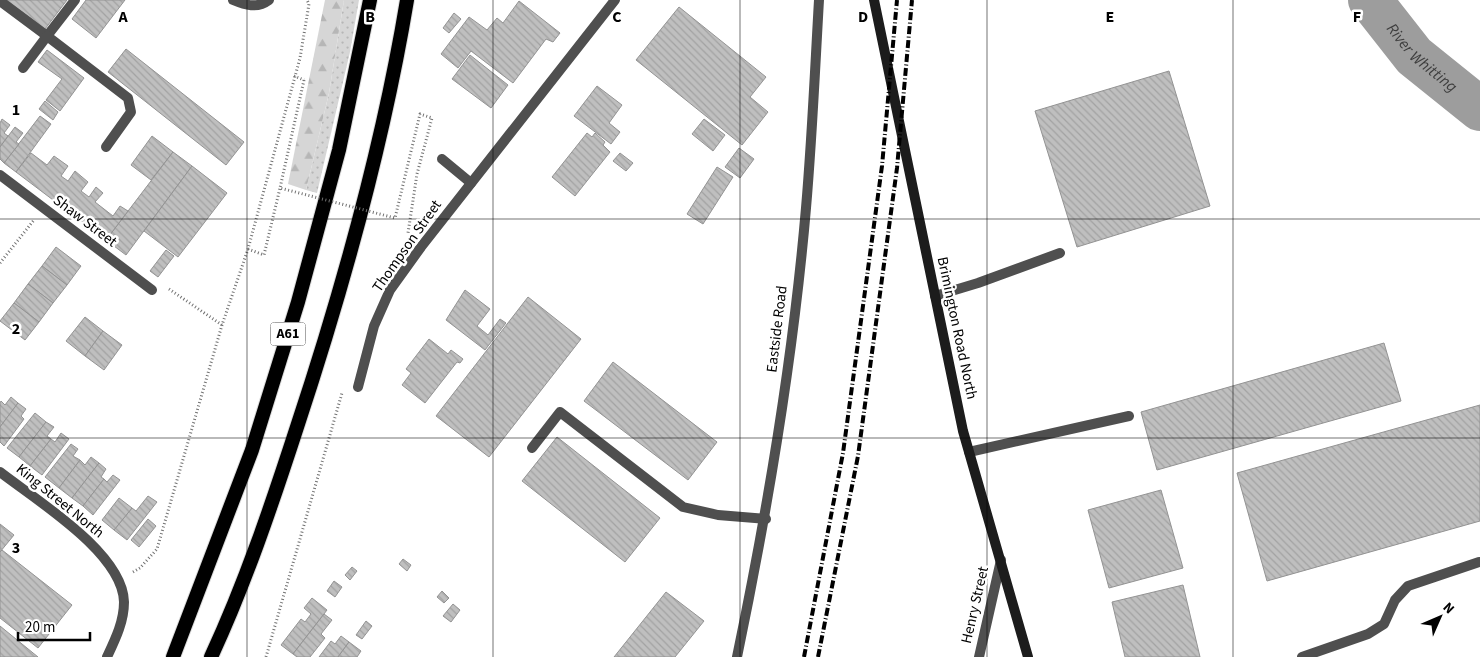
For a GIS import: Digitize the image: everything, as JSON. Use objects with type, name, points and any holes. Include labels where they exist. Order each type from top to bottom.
[{"type":"highway","name":"A61","points":[[173,657],[252,450],[298,302],[339,150],[370,0]]},
{"type":"highway","name":"A61","points":[[211,657],[280,477],[335,312],[397,62],[407,0]]},
{"type":"main road","name":"Brimington Road North","points":[[874,0],[935,296],[970,452],[1028,657]]},
{"type":"street","points":[[23,68],[75,0]]},
{"type":"street","points":[[233,0],[247,6],[263,4],[269,0]]},
{"type":"street","name":"Thompson Street","points":[[358,387],[374,326],[390,290],[471,183],[615,0]]},
{"type":"street","name":"Eastside Road","points":[[737,657],[766,519],[789,364],[806,208],[819,0]]},
{"type":"street","points":[[0,1],[128,98],[131,112],[106,147]]},
{"type":"street","points":[[442,159],[471,183]]},
{"type":"street","name":"Shaw Street","points":[[0,175],[152,290]]},
{"type":"street","points":[[935,296],[978,283],[1060,253]]},
{"type":"street","points":[[532,448],[560,412],[684,507],[718,515],[766,519]]},
{"type":"street","points":[[970,452],[1129,416]]},
{"type":"street","name":"King Street North","points":[[0,472],[89,540],[105,559],[117,579]]},
{"type":"street","name":"Henry Street","points":[[979,657],[1001,560]]},
{"type":"street","points":[[1302,657],[1368,634],[1384,624],[1395,600],[1408,586],[1479,562]]},
{"type":"street","points":[[107,657],[118,635],[124,602],[117,579]]},
{"type":"path","points":[[117,579],[140,568],[157,549],[222,325],[248,249],[294,76],[309,4],[307,0]]},
{"type":"path","points":[[248,249],[264,255],[304,80],[294,76]]},
{"type":"path","points":[[280,188],[396,218],[420,114],[432,118],[417,174],[408,233]]},
{"type":"path","points":[[0,263],[43,208]]},
{"type":"path","points":[[152,290],[166,287],[222,325]]},
{"type":"path","points":[[266,657],[344,385],[363,369]]},
{"type":"green space","points":[[325,0],[344,0],[329,93],[306,190],[288,184]]},
{"type":"green space","points":[[344,0],[359,0],[350,52],[317,193],[306,190],[329,93]]},
{"type":"building","points":[[6,0],[67,0],[45,29]]},
{"type":"building","points":[[86,0],[125,0],[96,38],[72,19]]},
{"type":"building","points":[[519,1],[560,33],[553,42],[546,39],[513,83],[471,51],[458,68],[441,54],[469,17],[487,30],[497,18],[503,23]]},
{"type":"building","points":[[679,7],[766,77],[750,97],[768,112],[742,145],[636,60]]},
{"type":"building","points":[[454,13],[461,19],[449,33],[443,28]]},
{"type":"building","points":[[126,49],[244,142],[226,165],[108,72]]},
{"type":"building","points":[[47,50],[84,78],[60,111],[46,100],[62,79],[38,62]]},
{"type":"building","points":[[470,55],[508,85],[491,108],[452,79]]},
{"type":"building","points":[[1169,71],[1210,206],[1077,247],[1035,111]]},
{"type":"building","points":[[597,86],[622,105],[609,123],[620,132],[611,144],[574,116]]},
{"type":"building","points":[[45,101],[58,112],[53,120],[39,109]]},
{"type":"building","points":[[40,116],[51,124],[16,172],[4,163]]},
{"type":"building","points":[[2,119],[10,125],[4,133],[8,136],[0,147],[0,123]]},
{"type":"building","points":[[704,119],[725,135],[713,151],[692,134]]},
{"type":"building","points":[[15,127],[23,133],[16,142],[19,144],[4,163],[0,159],[0,147]]},
{"type":"building","points":[[587,133],[592,137],[595,133],[605,142],[603,145],[610,152],[575,196],[552,177]]},
{"type":"building","points":[[152,136],[173,152],[151,180],[131,165]]},
{"type":"building","points":[[739,148],[754,159],[740,178],[725,167]]},
{"type":"building","points":[[173,152],[192,166],[126,255],[106,240]]},
{"type":"building","points":[[31,153],[47,165],[54,156],[68,166],[61,176],[68,181],[75,171],[88,182],[81,191],[89,197],[96,187],[103,193],[95,202],[113,216],[120,206],[128,211],[106,240],[16,172]]},
{"type":"building","points":[[620,153],[633,163],[626,171],[613,161]]},
{"type":"building","points":[[192,166],[227,193],[178,257],[144,231]]},
{"type":"building","points":[[717,167],[733,177],[703,224],[687,214]]},
{"type":"building","points":[[56,247],[81,266],[67,285],[42,266]]},
{"type":"building","points":[[166,250],[174,256],[158,277],[150,271]]},
{"type":"building","points":[[42,266],[67,285],[53,303],[28,284]]},
{"type":"building","points":[[28,284],[53,303],[39,322],[14,303]]},
{"type":"building","points":[[465,290],[490,309],[477,326],[488,335],[500,319],[506,323],[485,350],[446,320]]},
{"type":"building","points":[[528,297],[581,339],[489,457],[436,416]]},
{"type":"building","points":[[14,303],[39,322],[25,340],[0,321]]},
{"type":"building","points":[[85,317],[103,331],[85,356],[66,341]]},
{"type":"building","points":[[103,331],[122,345],[104,370],[85,356]]},
{"type":"building","points":[[429,339],[448,354],[451,350],[463,359],[460,363],[457,362],[425,403],[402,385],[411,373],[406,369]]},
{"type":"building","points":[[1384,343],[1401,401],[1157,470],[1141,412]]},
{"type":"building","points":[[613,362],[717,442],[688,480],[584,401]]},
{"type":"building","points":[[11,397],[18,403],[0,427],[0,403],[1,401],[5,405]]},
{"type":"building","points":[[18,403],[26,409],[21,416],[24,419],[4,446],[0,442],[0,427]]},
{"type":"building","points":[[1480,405],[1480,521],[1267,581],[1237,473]]},
{"type":"building","points":[[35,413],[46,422],[19,457],[7,448]]},
{"type":"building","points":[[46,422],[54,427],[47,436],[51,439],[30,466],[19,457]]},
{"type":"building","points":[[61,433],[69,439],[42,475],[30,466],[51,439],[55,442]]},
{"type":"building","points":[[557,437],[660,518],[625,562],[522,481]]},
{"type":"building","points":[[71,444],[78,449],[73,456],[80,460],[59,488],[45,477]]},
{"type":"building","points":[[91,457],[99,463],[72,498],[59,488],[80,460],[85,465]]},
{"type":"building","points":[[99,463],[106,469],[101,477],[104,479],[83,506],[72,498]]},
{"type":"building","points":[[113,475],[120,480],[93,515],[83,506],[104,479],[107,482]]},
{"type":"building","points":[[1161,490],[1183,568],[1109,588],[1088,510]]},
{"type":"building","points":[[148,496],[157,502],[127,540],[114,530],[132,508],[136,511]]},
{"type":"building","points":[[119,498],[132,508],[114,530],[102,520]]},
{"type":"building","points":[[148,519],[156,526],[139,547],[131,540]]},
{"type":"building","points":[[0,524],[14,535],[0,552]]},
{"type":"building","points":[[2,550],[72,605],[38,648],[0,618],[0,552]]},
{"type":"building","points":[[403,559],[411,565],[407,571],[399,564]]},
{"type":"building","points":[[352,567],[357,571],[350,580],[345,575]]},
{"type":"building","points":[[334,581],[342,587],[335,597],[327,591]]},
{"type":"building","points":[[1183,585],[1200,657],[1125,657],[1112,602]]},
{"type":"building","points":[[442,591],[449,598],[444,603],[437,597]]},
{"type":"building","points":[[666,592],[704,621],[675,657],[614,657]]},
{"type":"building","points":[[312,598],[327,610],[293,654],[281,645],[301,619],[305,622],[311,614],[304,608]]},
{"type":"building","points":[[453,604],[460,610],[451,622],[443,616]]},
{"type":"building","points":[[324,614],[332,620],[321,634],[325,638],[310,657],[297,657],[293,654]]},
{"type":"building","points":[[366,621],[372,626],[362,639],[356,635]]},
{"type":"building","points":[[0,626],[38,657],[0,657]]},
{"type":"building","points":[[341,636],[349,642],[338,657],[319,657],[331,641],[335,644]]},
{"type":"building","points":[[349,642],[361,651],[357,657],[338,657]]},
{"type":"waterway","name":"River Whitting","points":[[1370,0],[1414,56],[1480,109]]},
{"type":"railway","points":[[804,657],[843,453],[882,166],[897,0]]},
{"type":"railway","points":[[818,657],[858,456],[897,168],[912,0]]}]
